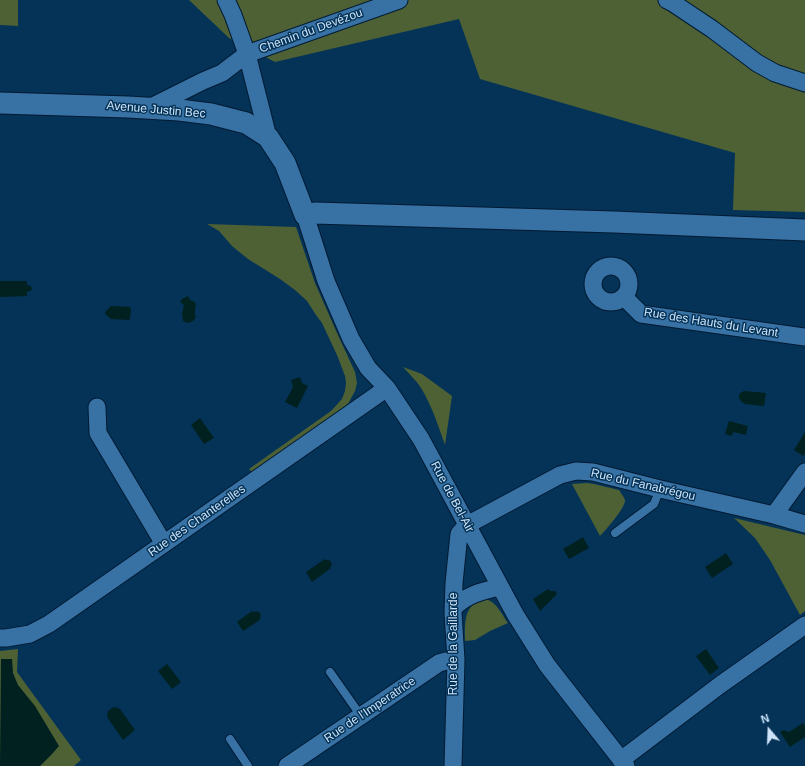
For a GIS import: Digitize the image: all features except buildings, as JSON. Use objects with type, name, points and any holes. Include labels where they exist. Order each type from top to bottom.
[{"type":"street","points":[[226,0],[234,15],[247,54],[268,137]]},
{"type":"street","name":"Chemin du Devézou","points":[[149,108],[222,73],[247,54],[399,0]]},
{"type":"street","points":[[667,0],[712,29],[758,63],[776,73],[805,83]]},
{"type":"street","name":"Avenue Justin Bec","points":[[0,103],[179,110],[211,114],[246,123],[268,137],[285,163],[305,215]]},
{"type":"street","points":[[305,215],[315,213],[805,230]]},
{"type":"street","name":"Rue de Bel-Air","points":[[305,215],[326,281],[351,339],[368,368],[386,388],[421,439],[515,614],[547,665],[624,763]]},
{"type":"street","name":"Rue des Hauts du Levant","points":[[624,297],[641,314],[805,336]]},
{"type":"street","name":"Rue des Chanterelles","points":[[0,638],[30,634],[49,624],[386,388]]},
{"type":"street","points":[[97,407],[98,433],[164,544]]},
{"type":"street","name":"Rue du Fanabrégou","points":[[467,525],[560,476],[576,471],[593,472],[774,515],[805,524]]},
{"type":"street","points":[[774,515],[805,472]]},
{"type":"street","name":"Rue de la Gaillarde","points":[[453,766],[456,660],[453,609],[454,583],[460,534],[467,525]]},
{"type":"street","points":[[453,609],[463,599],[473,594],[500,587]]},
{"type":"street","points":[[624,763],[720,685],[805,625]]},
{"type":"street","name":"Rue de l'Imperatrice","points":[[287,766],[438,663],[456,660]]},
{"type":"lane","points":[[615,533],[654,504],[660,489]]},
{"type":"lane","points":[[330,672],[361,716]]},
{"type":"lane","points":[[230,740],[248,766]]},
{"type":"green space","points":[[0,0],[18,0],[18,26],[0,25]]},
{"type":"green space","points":[[189,0],[805,0],[805,212],[733,210],[735,153],[480,79],[459,19],[275,62],[229,38]]},
{"type":"green space","points":[[207,224],[296,227],[315,283],[355,372],[357,383],[355,391],[348,404],[332,417],[252,472],[249,469],[331,411],[342,399],[345,391],[345,376],[322,323],[307,301],[280,279],[248,259],[232,246],[219,231]]},
{"type":"green space","points":[[403,367],[422,374],[452,396],[445,445],[425,395],[417,382]]},
{"type":"green space","points":[[587,483],[619,490],[625,500],[619,513],[600,536],[572,484]]},
{"type":"green space","points":[[734,518],[805,535],[805,611],[800,615],[770,560],[755,538]]},
{"type":"green space","points":[[484,599],[495,605],[508,623],[475,640],[465,641],[465,621],[469,610],[477,602]]},
{"type":"green space","points":[[18,649],[17,672],[81,760],[74,766],[0,766],[0,651]]},
{"type":"shaded area","points":[[0,281],[27,281],[27,285],[31,286],[32,290],[27,292],[27,296],[0,297]]},
{"type":"shaded area","points":[[188,296],[190,300],[195,302],[196,306],[196,317],[194,321],[189,323],[183,321],[182,314],[184,305],[180,302]]},
{"type":"shaded area","points":[[111,306],[130,307],[130,319],[110,319],[105,312]]},
{"type":"shaded area","points":[[300,377],[302,383],[308,386],[297,408],[285,402],[293,387],[291,380]]},
{"type":"shaded area","points":[[744,391],[766,393],[764,406],[745,404],[739,399],[739,395]]},
{"type":"shaded area","points":[[200,418],[214,438],[204,444],[191,425]]},
{"type":"shaded area","points":[[729,421],[748,426],[746,435],[733,432],[732,436],[725,434]]},
{"type":"shaded area","points":[[805,432],[805,453],[803,456],[794,450]]},
{"type":"shaded area","points":[[583,537],[589,548],[569,559],[563,549]]},
{"type":"shaded area","points":[[726,553],[733,564],[712,578],[705,567]]},
{"type":"shaded area","points":[[325,559],[331,562],[331,568],[312,582],[306,572]]},
{"type":"shaded area","points":[[548,589],[550,591],[555,591],[557,594],[540,611],[533,599]]},
{"type":"shaded area","points":[[252,611],[259,612],[261,614],[260,620],[243,631],[237,622]]},
{"type":"shaded area","points":[[706,649],[719,668],[710,675],[696,656]]},
{"type":"shaded area","points":[[1,659],[12,659],[13,673],[18,685],[35,706],[59,746],[40,766],[0,766]]},
{"type":"shaded area","points":[[167,664],[181,682],[172,689],[158,671]]},
{"type":"shaded area","points":[[115,707],[120,709],[135,730],[123,740],[107,717],[108,711]]},
{"type":"shaded area","points":[[803,723],[805,726],[805,737],[790,747],[780,732],[784,730],[789,732]]}]
